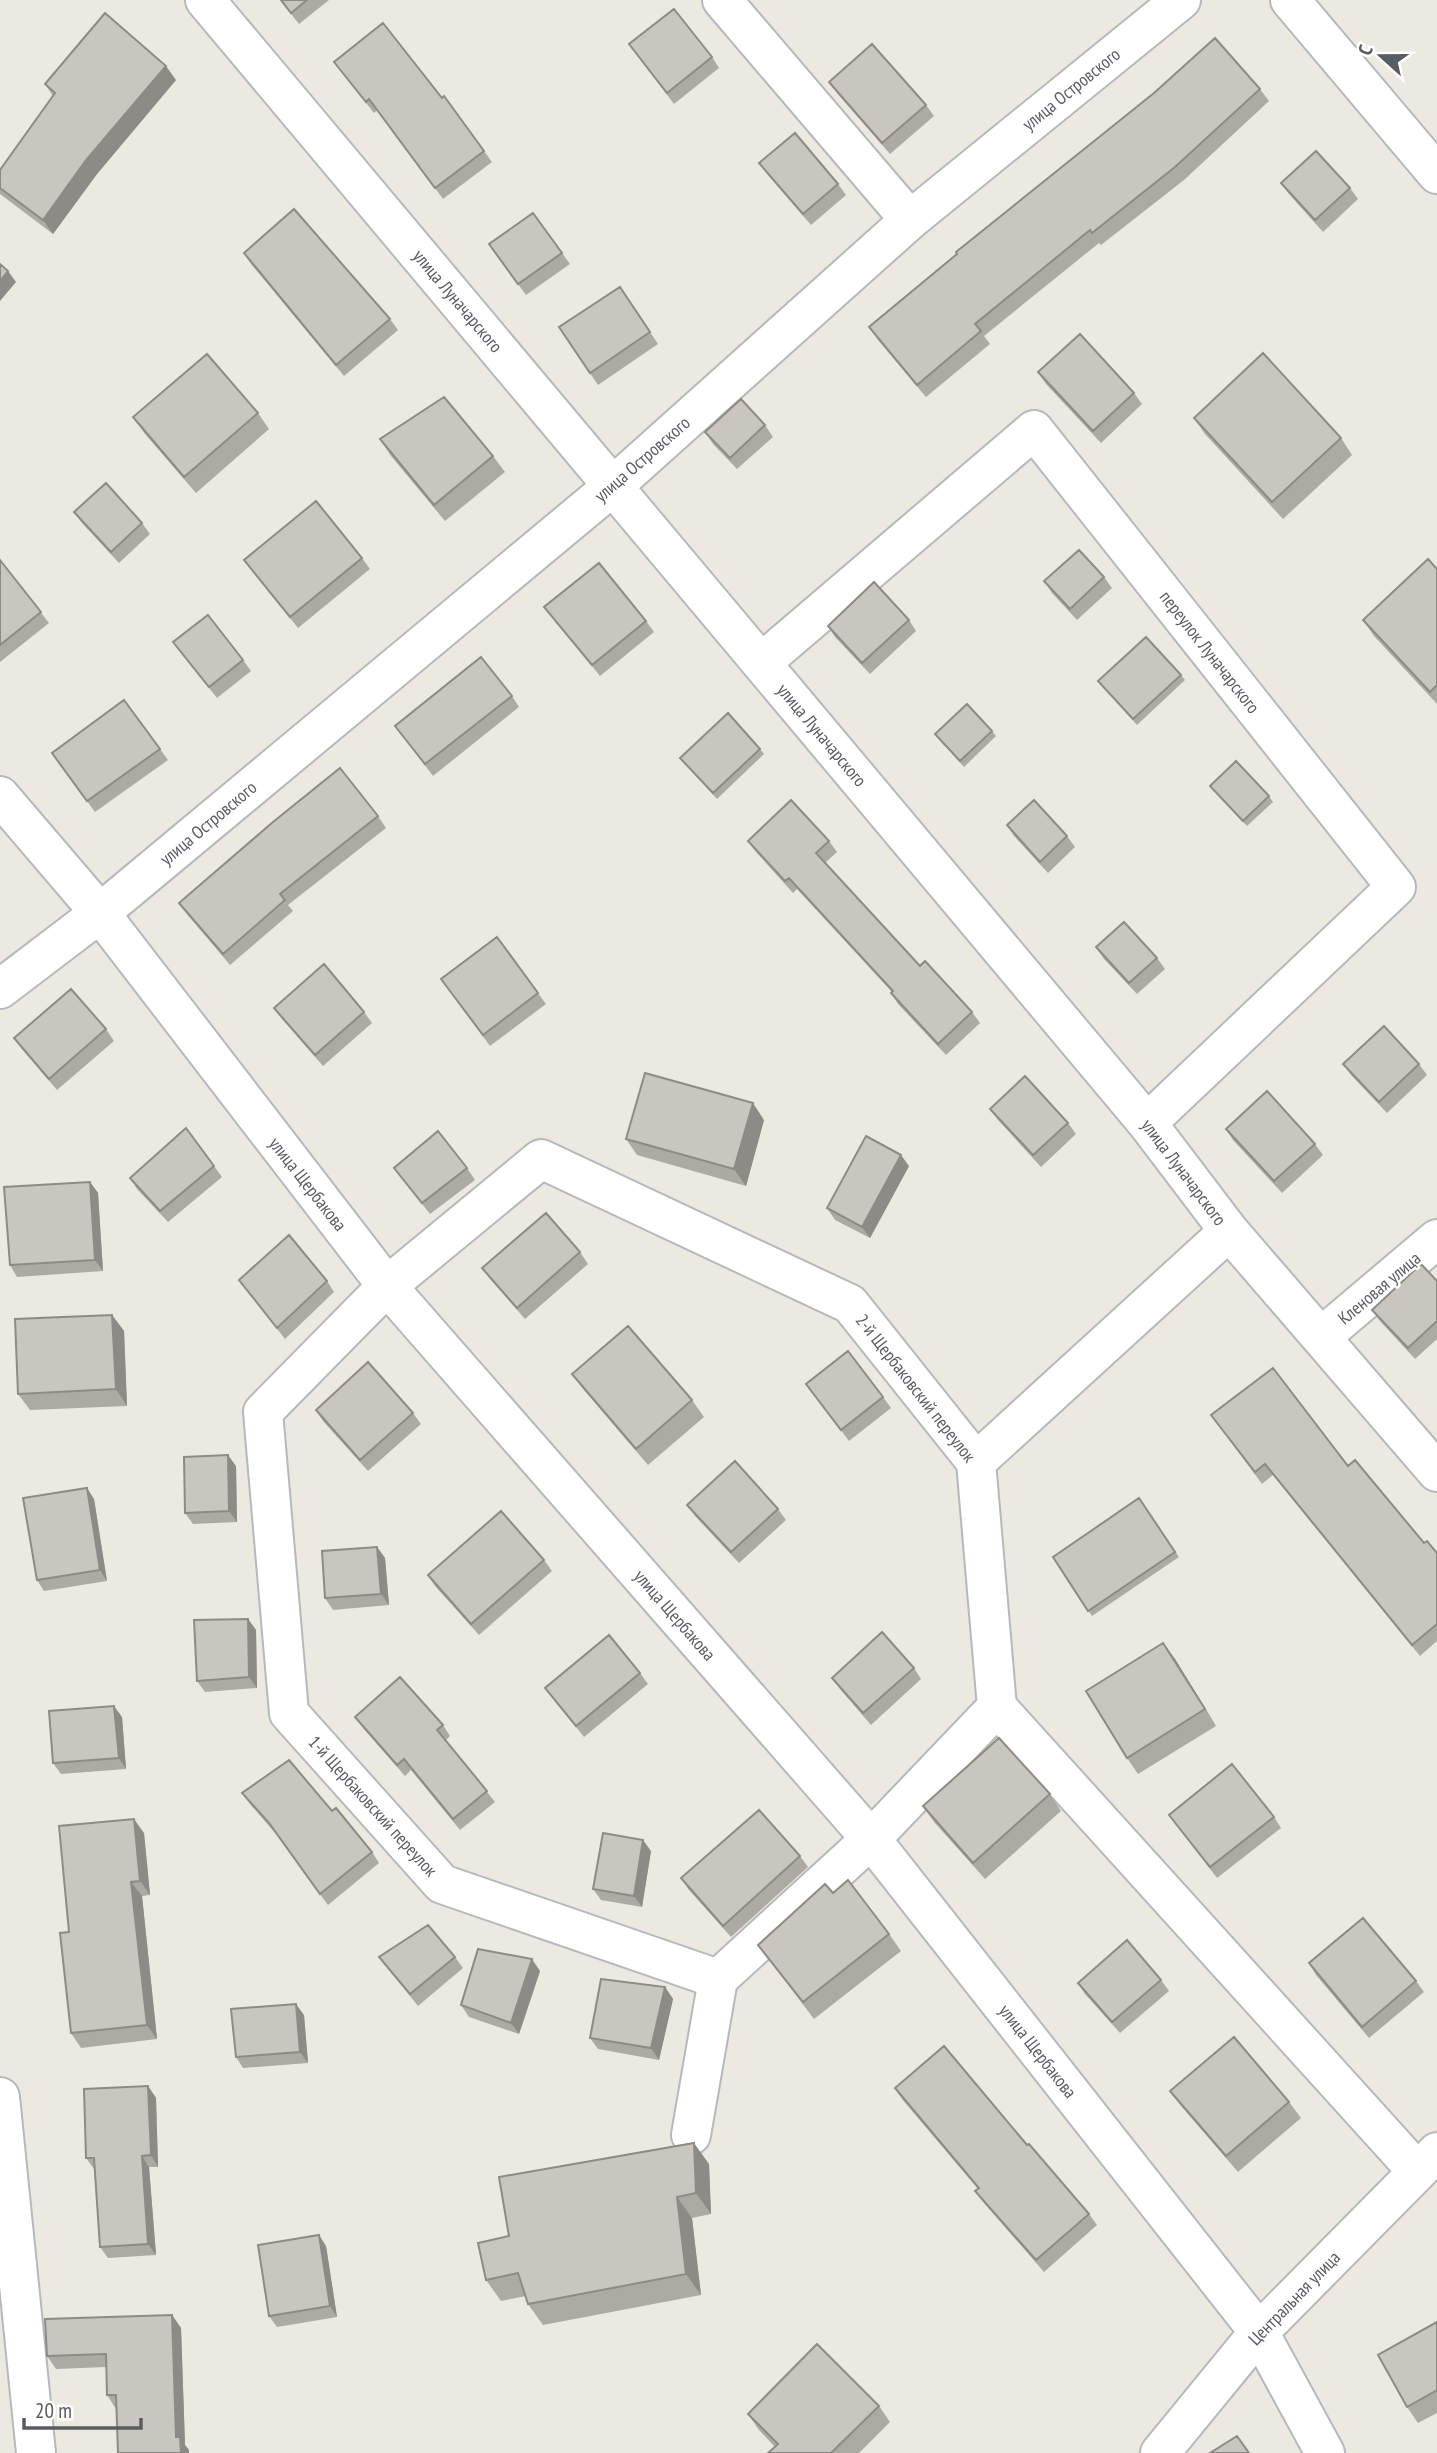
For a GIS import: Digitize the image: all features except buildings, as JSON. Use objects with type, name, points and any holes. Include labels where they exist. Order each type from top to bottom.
[{"type":"street","name":"улица Луначарского","points":[[205,0],[1147,1123],[1228,1231],[1437,1472]]},
{"type":"street","points":[[722,0],[910,219]]},
{"type":"street","name":"улица Островского","points":[[0,989],[100,913],[613,486],[910,219],[1181,0]]},
{"type":"street","points":[[1290,0],[1437,174]]},
{"type":"street","name":"переулок Луначарского","points":[[761,663],[1034,430],[1396,887],[1147,1123]]},
{"type":"street","name":"улица Щербакова","points":[[0,796],[100,913],[387,1286],[871,1839],[1259,2332],[1325,2453]]},
{"type":"street","name":"2-й Щербаковский переулок","points":[[387,1286],[541,1159],[850,1304],[976,1462],[997,1707]]},
{"type":"street","points":[[976,1462],[1228,1231]]},
{"type":"street","name":"Кленовая улица","points":[[1321,1337],[1437,1238]]},
{"type":"street","name":"1-й Щербаковский переулок","points":[[387,1286],[263,1412],[289,1713],[442,1884],[718,1979]]},
{"type":"street","points":[[691,2135],[718,1979],[871,1839],[997,1707],[1427,2162]]},
{"type":"street","points":[[0,2097],[36,2453]]},
{"type":"street","name":"Центральная улица","points":[[1160,2453],[1259,2332],[1427,2162]]}]
